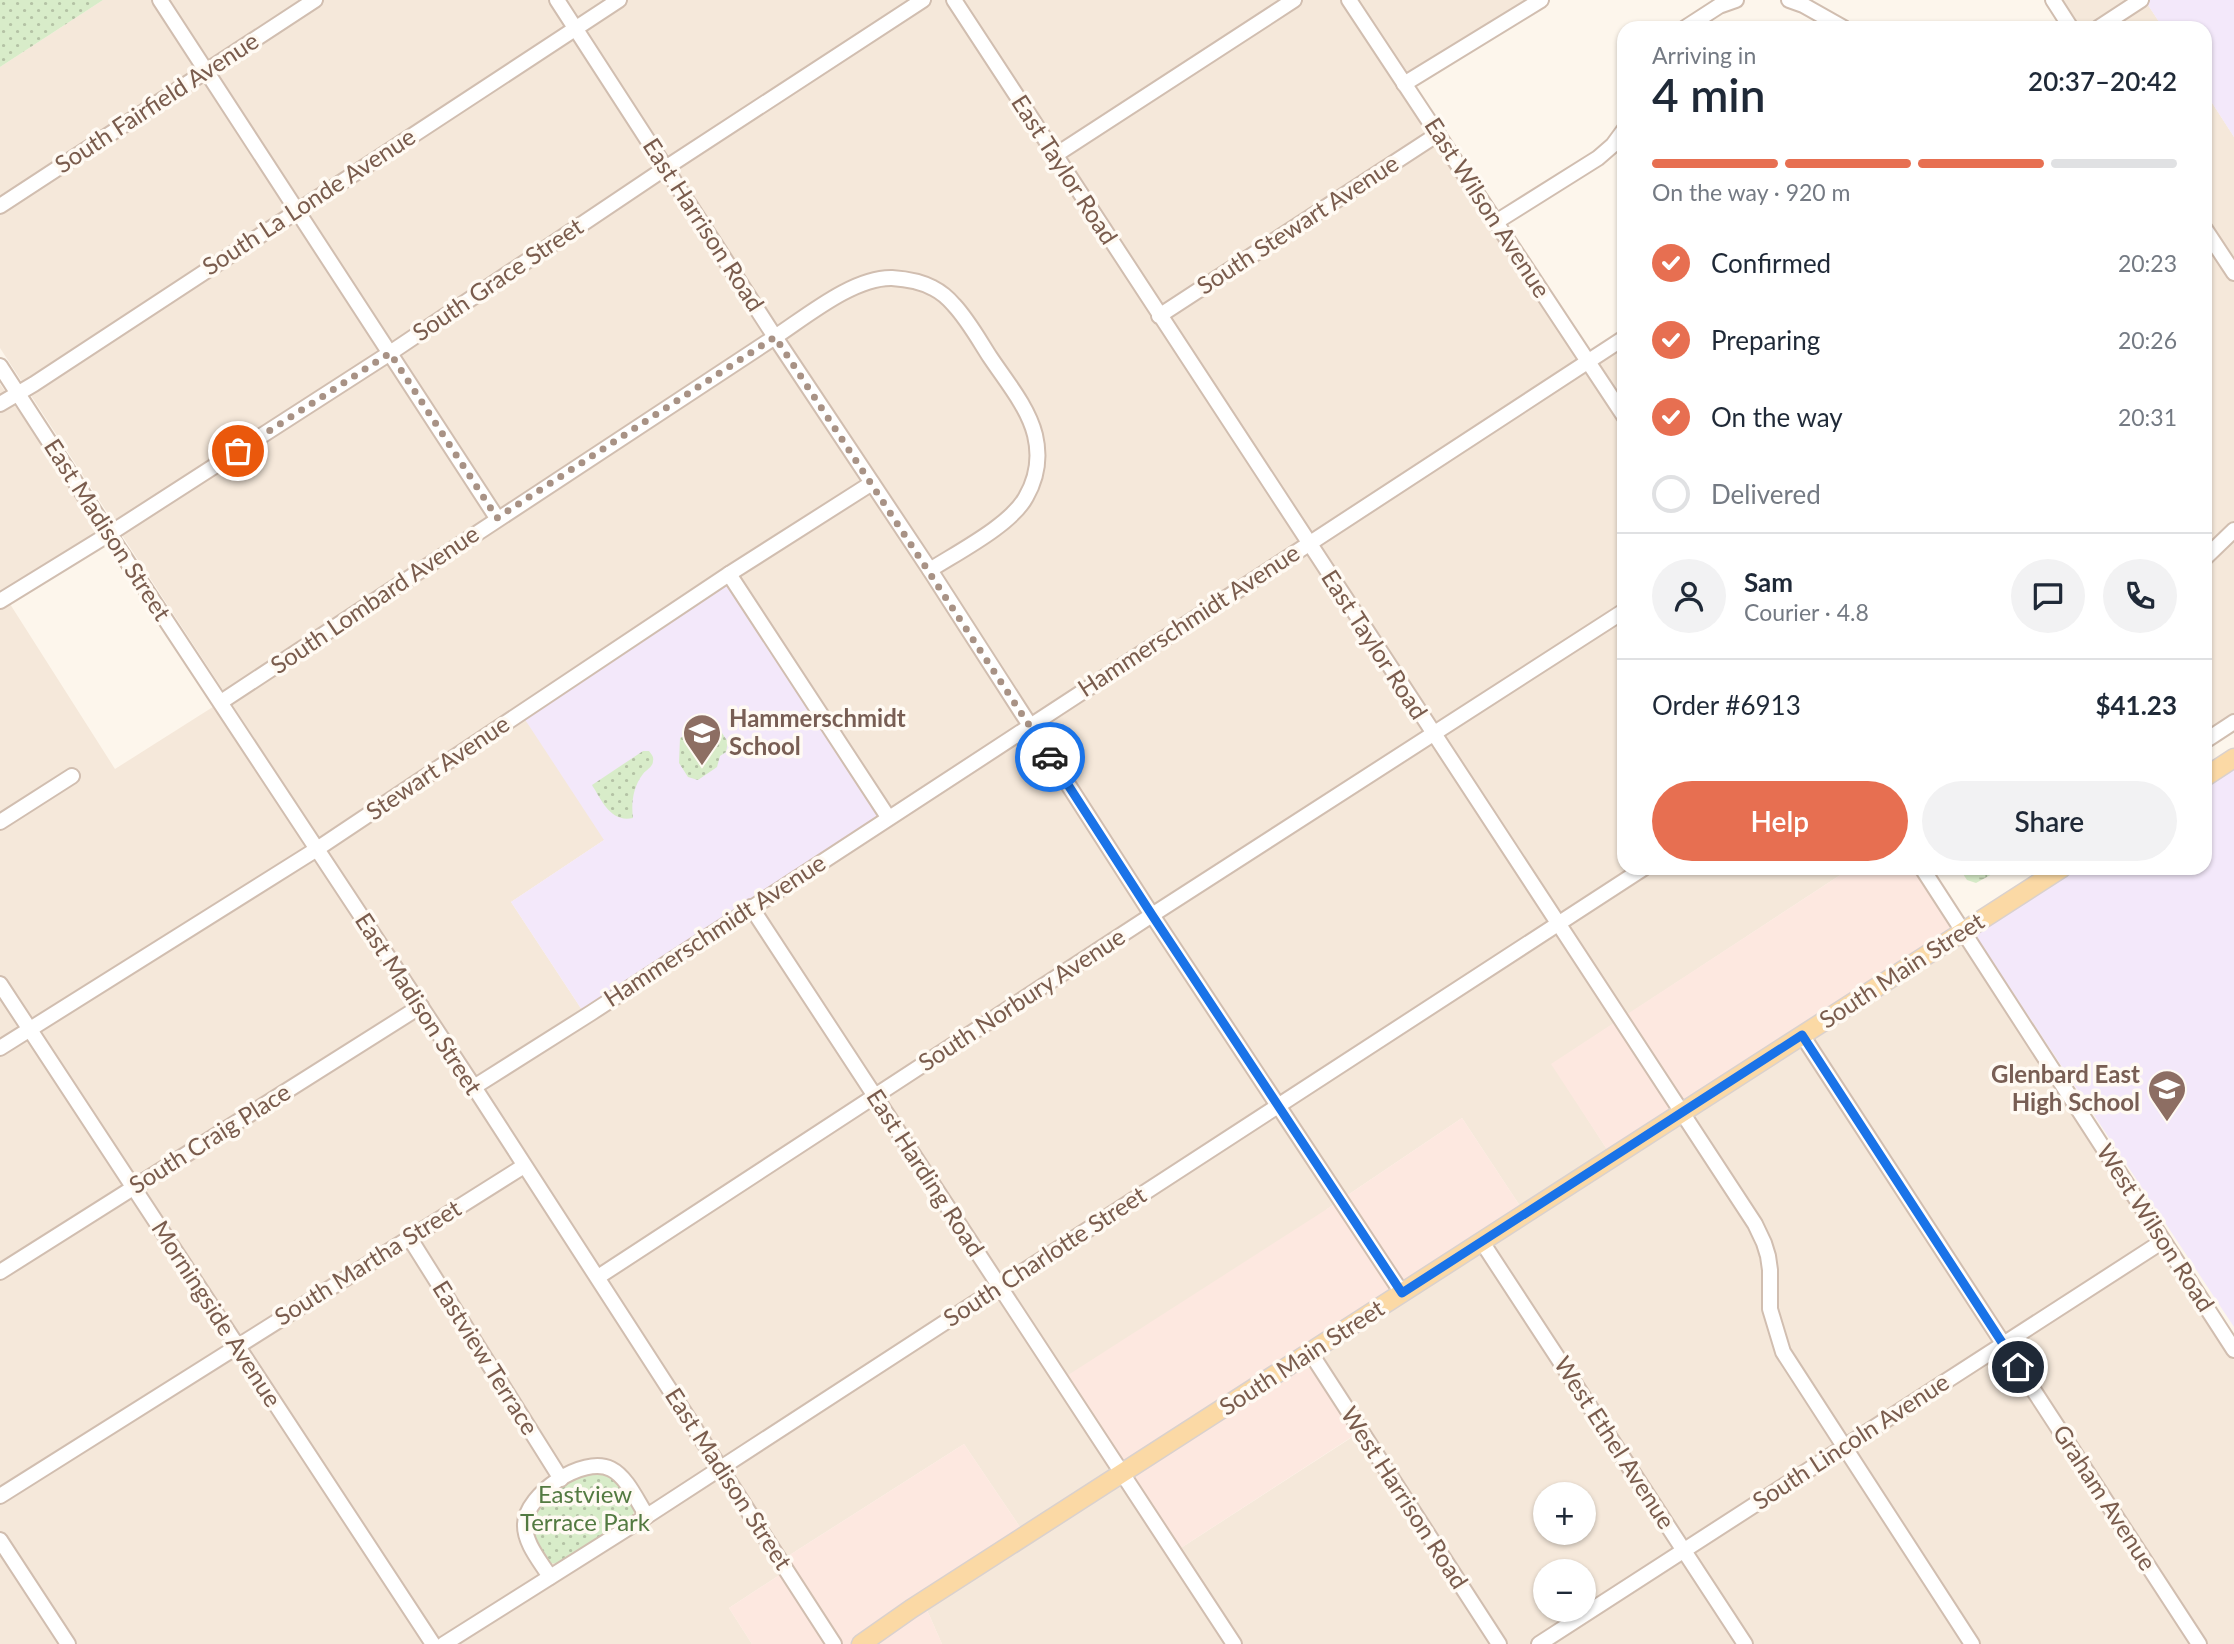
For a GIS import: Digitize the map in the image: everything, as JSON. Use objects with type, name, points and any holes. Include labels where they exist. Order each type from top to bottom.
[{"type":"main road","points":[[2212,772],[2234,758]]},
{"type":"main road","name":"South Main Street","points":[[861,1644],[2051,875]]},
{"type":"street","points":[[160,0],[497,518]]},
{"type":"street","name":"South Fairfield Avenue","points":[[0,206],[315,0]]},
{"type":"street","name":"East Harrison Road","points":[[557,0],[1152,915],[1402,1293]]},
{"type":"street","name":"South La Londe Avenue","points":[[0,404],[618,0]]},
{"type":"street","name":"South Grace Street","points":[[0,601],[390,353],[667,167],[923,0]]},
{"type":"street","name":"East Taylor Road","points":[[954,0],[1760,1233],[1770,1270],[1770,1309],[1783,1352],[1972,1644]]},
{"type":"street","points":[[1054,156],[1294,0]]},
{"type":"street","name":"East Wilson Avenue","points":[[1349,0],[1617,405]]},
{"type":"street","points":[[1405,84],[1541,0]]},
{"type":"street","points":[[1696,21],[1719,6],[1736,0]]},
{"type":"street","points":[[1789,0],[1832,21]]},
{"type":"street","points":[[2053,0],[2066,21]]},
{"type":"street","points":[[2109,21],[2141,0]]},
{"type":"street","name":"South Stewart Avenue","points":[[1159,316],[1438,134]]},
{"type":"street","points":[[1496,222],[1598,158],[1617,140]]},
{"type":"street","points":[[2212,240],[2234,273]]},
{"type":"street","name":"South Lombard Avenue","points":[[221,702],[497,518],[851,288],[884,278],[913,280],[933,288],[963,315],[1026,412],[1037,447],[1036,472],[1026,498],[1011,517],[930,570]]},
{"type":"street","name":"Hammerschmidt Avenue","points":[[474,1087],[1617,342]]},
{"type":"street","name":"East Madison Street","points":[[0,366],[474,1087],[834,1644]]},
{"type":"street","name":"Stewart Avenue","points":[[0,1048],[317,849],[729,575],[873,483]]},
{"type":"street","points":[[2212,551],[2234,530]]},
{"type":"street","points":[[729,575],[888,817]]},
{"type":"street","name":"South Norbury Avenue","points":[[597,1277],[1617,616]]},
{"type":"street","points":[[2212,736],[2234,722]]},
{"type":"street","points":[[0,822],[72,776]]},
{"type":"street","name":"South Charlotte Street","points":[[444,1644],[647,1516],[1633,875]]},
{"type":"street","points":[[1927,875],[1962,930]]},
{"type":"street","name":"East Harding Road","points":[[751,907],[1234,1644]]},
{"type":"street","name":"West Wilson Road","points":[[1962,930],[2234,1350]]},
{"type":"street","name":"Morningside Avenue","points":[[0,984],[433,1644]]},
{"type":"street","name":"South Craig Place","points":[[0,1272],[421,1006]]},
{"type":"street","name":"Graham Avenue","points":[[1802,1035],[2199,1644]]},
{"type":"street","name":"South Martha Street","points":[[0,1496],[524,1166]]},
{"type":"street","name":"Eastview Terrace","points":[[409,1237],[561,1479]]},
{"type":"street","name":"South Lincoln Avenue","points":[[1539,1644],[2163,1241]]},
{"type":"street","name":"West Ethel Avenue","points":[[1482,1242],[1745,1644]]},
{"type":"street","name":"West Harrison Road","points":[[1310,1352],[1499,1644]]},
{"type":"street","points":[[550,1577],[530,1545],[524,1526],[526,1514],[537,1496],[561,1479],[589,1465],[605,1466],[619,1474],[647,1516]]},
{"type":"street","points":[[0,1540],[64,1642]]},
{"type":"shaded area","points":[[103,0],[1343,0],[1617,417],[1617,875],[1840,875],[1552,1064],[1610,1154],[1522,1209],[1462,1118],[1327,1209],[1124,1467],[1024,1533],[964,1444],[785,1558],[0,348],[0,67]],"holes":[[[604,840],[582,1010],[511,902]]]},
{"type":"shaded area","points":[[1355,0],[1526,0],[1405,77]]},
{"type":"shaded area","points":[[2060,0],[2133,0],[2100,21],[2074,21]]},
{"type":"shaded area","points":[[2234,0],[2234,137],[2212,103],[2212,21],[2158,21],[2146,2]]},
{"type":"shaded area","points":[[2146,2],[2158,21],[2117,21]]},
{"type":"shaded area","points":[[2212,103],[2234,137],[2234,714],[2212,728]]},
{"type":"shaded area","points":[[1617,348],[1617,398],[1594,363]]},
{"type":"shaded area","points":[[0,384],[107,539],[10,604],[115,769],[216,705],[784,1572],[729,1608],[752,1644],[0,1644]]},
{"type":"shaded area","name":"Hammerschmidt School","points":[[727,583],[881,816],[582,1010],[511,902],[604,840],[524,718]]},
{"type":"shaded area","name":"Glenbard East High School","points":[[2234,768],[2234,1327],[1975,935],[2068,875],[2212,875],[2212,782]]},
{"type":"shaded area","points":[[1840,875],[1922,875],[1958,930],[1610,1154],[1551,1064]]},
{"type":"shaded area","points":[[1961,942],[2234,1360],[2234,1644],[1504,1644],[1316,1356]]},
{"type":"shaded area","points":[[1462,1118],[1522,1209],[1124,1467],[1065,1377],[1327,1209]]},
{"type":"shaded area","points":[[1316,1356],[1364,1429],[1170,1555],[1121,1481]]},
{"type":"shaded area","points":[[1357,1434],[1494,1644],[942,1644],[927,1610],[1121,1481],[1170,1555]]},
{"type":"shaded area","points":[[964,1444],[1024,1533],[851,1644],[843,1644],[785,1558]]},
{"type":"shaded area","points":[[784,1572],[831,1644],[752,1644],[729,1608]]},
{"type":"shaded area","points":[[927,1610],[942,1644],[876,1644]]},
{"type":"green space","points":[[0,0],[103,0],[0,67]]},
{"type":"green space","points":[[710,728],[720,730],[728,742],[726,752],[720,756],[717,767],[698,780],[688,777],[679,763],[680,738],[693,730],[704,732]]},
{"type":"green space","points":[[643,751],[649,751],[652,765],[643,774],[635,790],[633,818],[625,819],[608,809],[592,785]]},
{"type":"green space","points":[[1964,875],[1990,875],[1976,883],[1967,880]]},
{"type":"green space","name":"Eastview Terrace Park","points":[[599,1471],[614,1477],[635,1507],[633,1515],[562,1561],[548,1562],[540,1553],[530,1523],[544,1497],[577,1476]]},
{"type":"way so far","points":[[238,451],[390,353],[497,518],[775,337],[1050,757]]},
{"type":"place","name":"Hammerschmidt School","points":[[702,767]]},
{"type":"place","name":"Glenbard East High School","points":[[2167,1123]]},
{"type":"route","points":[[1050,757],[1402,1293],[1802,1035],[2018,1367]]}]
